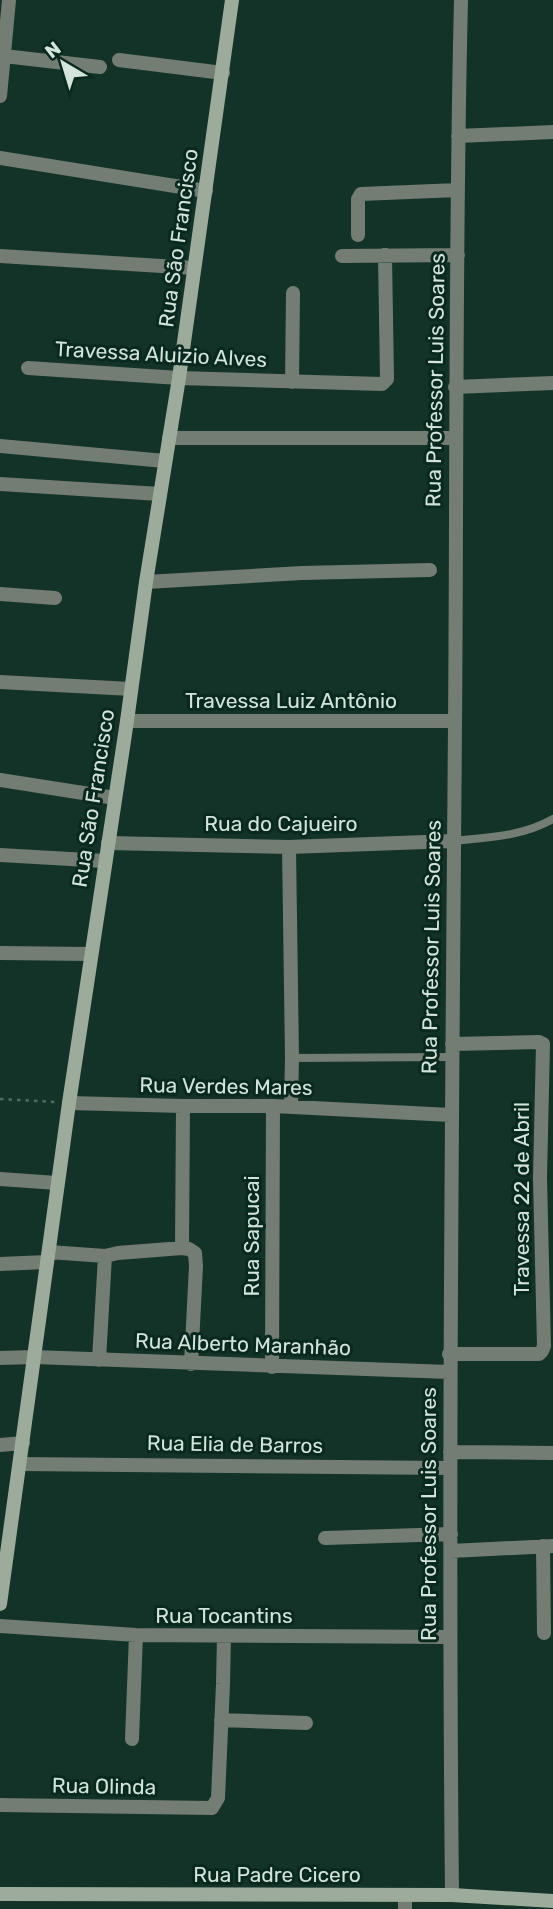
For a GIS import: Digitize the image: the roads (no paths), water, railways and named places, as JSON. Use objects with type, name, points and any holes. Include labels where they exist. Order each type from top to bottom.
[{"type":"street","name":"Rua São Francisco","points":[[0,1604],[5,1537],[20,1464],[57,1183],[179,378],[232,0]]},
{"type":"street","name":"Rua Professor Luis Soares","points":[[452,1895],[449,1354],[455,387],[461,0]]},
{"type":"street","points":[[0,96],[6,1]]},
{"type":"street","points":[[4,56],[100,67]]},
{"type":"street","points":[[119,60],[223,73]]},
{"type":"street","points":[[458,136],[553,132]]},
{"type":"street","points":[[0,159],[206,191]]},
{"type":"street","points":[[358,235],[358,199],[361,194],[458,190]]},
{"type":"street","name":"Travessa Aluizio Alves","points":[[28,368],[179,378],[377,385],[387,379],[384,255]]},
{"type":"street","points":[[342,256],[458,255]]},
{"type":"street","points":[[0,256],[194,268]]},
{"type":"street","name":"Travessa Aluizio Alves","points":[[292,382],[293,293]]},
{"type":"street","points":[[455,387],[553,383]]},
{"type":"street","points":[[169,438],[456,438]]},
{"type":"street","points":[[0,446],[165,461]]},
{"type":"street","points":[[0,484],[160,494]]},
{"type":"street","points":[[146,582],[302,573],[430,570]]},
{"type":"street","points":[[0,594],[55,598]]},
{"type":"street","points":[[0,682],[131,689]]},
{"type":"street","name":"Travessa Luiz Antônio","points":[[127,721],[455,721]]},
{"type":"street","points":[[0,780],[115,797]]},
{"type":"street","name":"Rua do Cajueiro","points":[[108,843],[289,847],[453,841]]},
{"type":"street","points":[[289,847],[291,1107]]},
{"type":"street","points":[[0,855],[105,861]]},
{"type":"street","points":[[0,953],[91,954]]},
{"type":"street","name":"Travessa 22 de Abril","points":[[449,1354],[539,1354],[544,1346],[540,1178],[543,1044],[539,1042],[452,1051]]},
{"type":"street","name":"Rua Verdes Mares","points":[[69,1103],[273,1106],[451,1115]]},
{"type":"street","points":[[182,1248],[183,1106]]},
{"type":"street","name":"Rua Sapucai","points":[[272,1367],[273,1106]]},
{"type":"street","points":[[0,1179],[57,1183]]},
{"type":"street","points":[[0,1264],[48,1257],[104,1256],[189,1249],[195,1253],[196,1266],[191,1364]]},
{"type":"street","points":[[99,1360],[104,1256]]},
{"type":"street","name":"Rua Alberto Maranhão","points":[[0,1358],[450,1372]]},
{"type":"street","points":[[0,1444],[23,1443]]},
{"type":"street","points":[[450,1452],[553,1453]]},
{"type":"street","name":"Rua Elia de Barros","points":[[20,1464],[450,1468]]},
{"type":"street","points":[[325,1538],[451,1534]]},
{"type":"street","points":[[451,1551],[548,1546],[544,1633]]},
{"type":"street","name":"Rua Tocantins","points":[[0,1626],[136,1635],[449,1637]]},
{"type":"street","points":[[132,1739],[136,1635]]},
{"type":"street","points":[[224,1636],[221,1720],[306,1723]]},
{"type":"street","name":"Rua Olinda","points":[[0,1805],[207,1809],[215,1806],[218,1798],[221,1720]]},
{"type":"street","name":"Rua Padre Cicero","points":[[0,1894],[405,1902],[452,1895],[547,1904]]},
{"type":"lane","points":[[453,841],[520,833],[553,819]]},
{"type":"lane","points":[[292,1058],[452,1051]]}]
